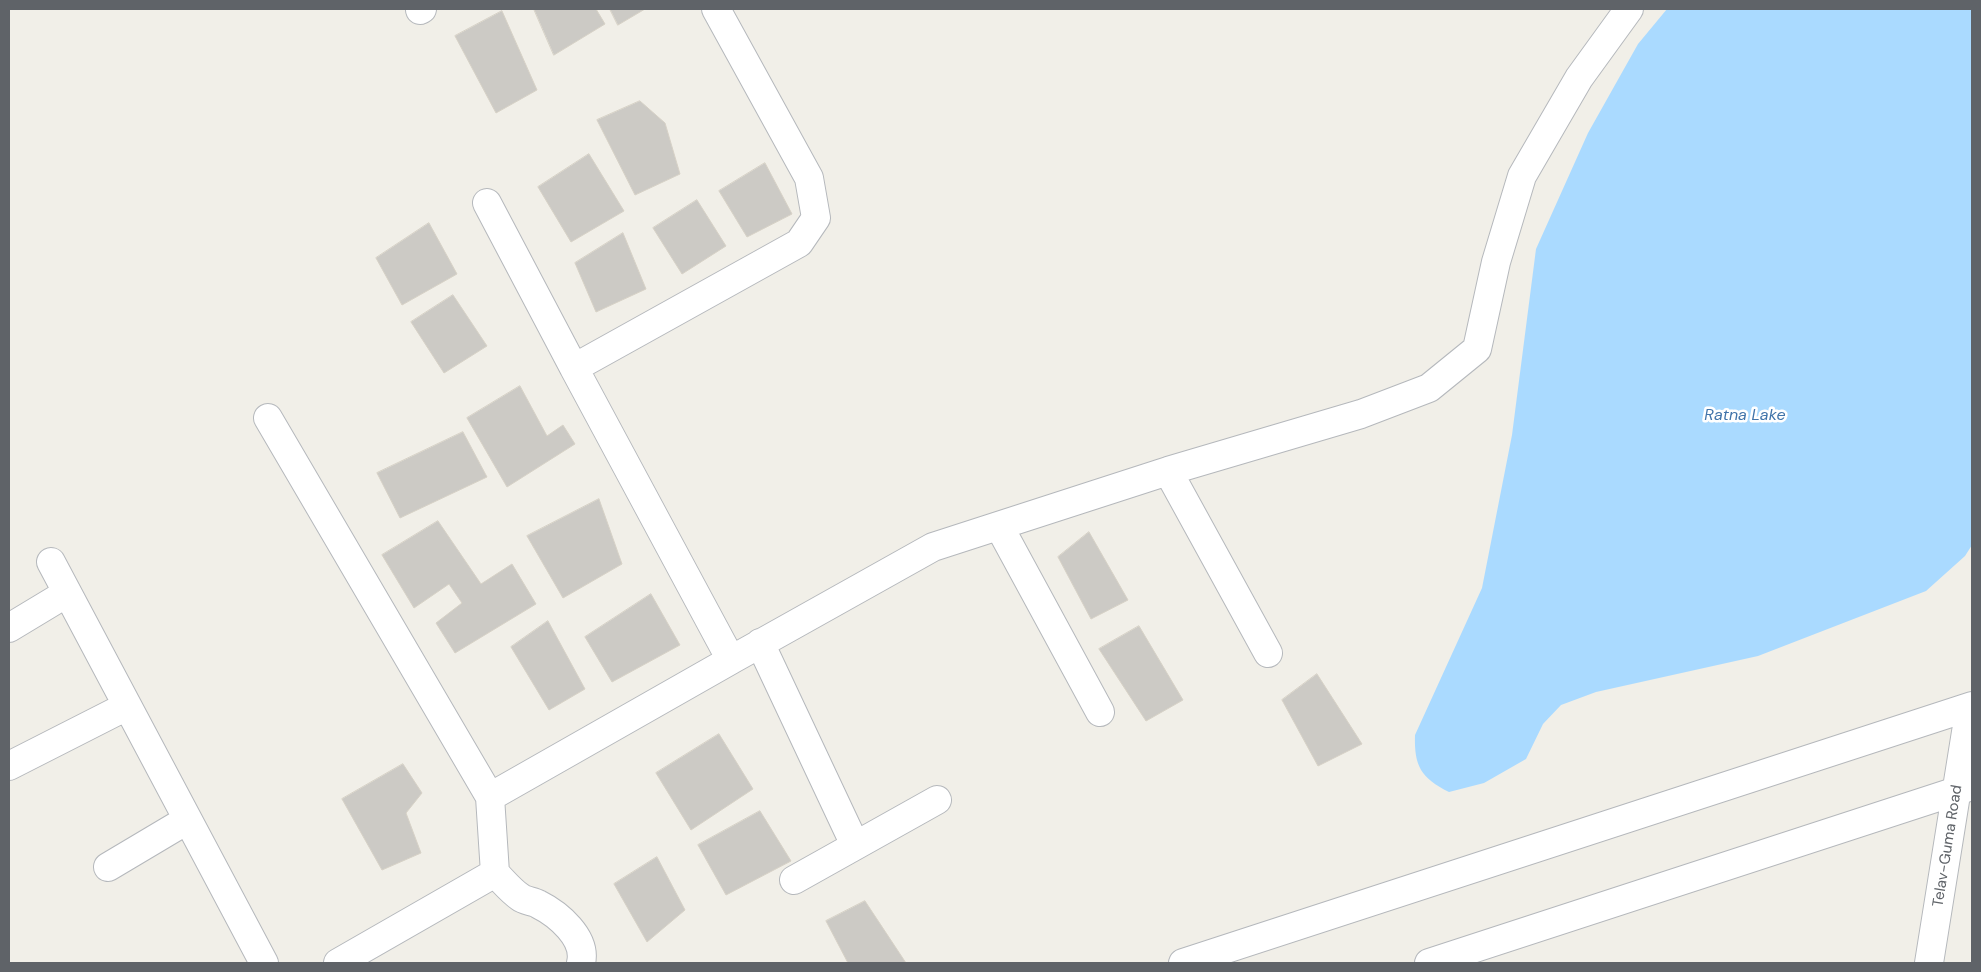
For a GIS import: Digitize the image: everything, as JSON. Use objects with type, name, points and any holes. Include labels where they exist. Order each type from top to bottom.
[{"type":"street","points":[[574,368],[799,243],[816,218],[809,178],[716,9]]},
{"type":"street","points":[[490,796],[933,547],[1168,471],[1361,414],[1429,388],[1477,349],[1496,262],[1522,176],[1579,78],[1629,9]]},
{"type":"street","points":[[487,203],[731,660]]},
{"type":"street","points":[[268,418],[490,796],[495,873],[521,898],[555,914],[575,935],[582,958],[581,963]]},
{"type":"street","points":[[1168,471],[1268,653]]},
{"type":"street","points":[[999,526],[1100,712]]},
{"type":"street","points":[[52,562],[264,963]]},
{"type":"street","points":[[9,628],[67,592]]},
{"type":"street","points":[[760,643],[856,845]]},
{"type":"street","points":[[1183,963],[1971,704]]},
{"type":"street","name":"Telav-Guma Road","points":[[1929,963],[1964,789],[1971,704]]},
{"type":"street","points":[[9,766],[127,706]]},
{"type":"street","points":[[1429,963],[1964,789]]},
{"type":"street","points":[[794,880],[937,800]]},
{"type":"street","points":[[108,868],[188,820]]},
{"type":"street","points":[[338,963],[495,873]]},
{"type":"water","name":"Ratna Lake","points":[[1667,9],[1972,9],[1972,545],[1965,556],[1926,591],[1758,656],[1596,692],[1561,705],[1543,724],[1526,759],[1484,783],[1449,792],[1432,782],[1421,770],[1416,755],[1415,735],[1482,588],[1512,435],[1536,249],[1588,133],[1638,44]]},
{"type":"building","points":[[534,9],[596,9],[605,24],[554,55]]},
{"type":"building","points":[[610,9],[645,9],[618,25]]},
{"type":"building","points":[[502,11],[537,90],[496,113],[455,36]]},
{"type":"building","points":[[640,101],[665,123],[680,174],[635,195],[597,120]]},
{"type":"building","points":[[589,154],[624,211],[571,242],[538,187]]},
{"type":"building","points":[[765,163],[792,214],[747,237],[719,191]]},
{"type":"building","points":[[697,200],[726,246],[682,274],[653,228]]},
{"type":"building","points":[[429,223],[457,274],[402,305],[376,258]]},
{"type":"building","points":[[623,233],[646,289],[596,312],[575,263]]},
{"type":"building","points":[[453,295],[487,346],[444,373],[411,322]]},
{"type":"building","points":[[520,386],[547,436],[563,425],[575,444],[507,487],[467,418]]},
{"type":"building","points":[[463,432],[487,477],[400,518],[377,473]]},
{"type":"building","points":[[599,499],[622,564],[563,598],[527,536]]},
{"type":"building","points":[[438,521],[481,584],[512,564],[536,604],[455,653],[436,623],[462,603],[449,584],[414,608],[382,555]]},
{"type":"building","points":[[1089,532],[1128,600],[1091,619],[1058,557]]},
{"type":"building","points":[[651,594],[680,645],[612,682],[585,637]]},
{"type":"building","points":[[548,621],[585,689],[549,710],[511,647]]},
{"type":"building","points":[[1139,626],[1183,700],[1146,721],[1099,649]]},
{"type":"building","points":[[1317,674],[1362,744],[1318,766],[1282,700]]},
{"type":"building","points":[[719,734],[753,789],[691,830],[656,773]]},
{"type":"building","points":[[403,764],[422,793],[406,813],[421,853],[382,870],[342,799]]},
{"type":"building","points":[[760,811],[791,861],[726,895],[698,845]]},
{"type":"building","points":[[657,857],[685,910],[647,942],[614,884]]},
{"type":"building","points":[[865,901],[906,963],[848,963],[826,921]]}]
